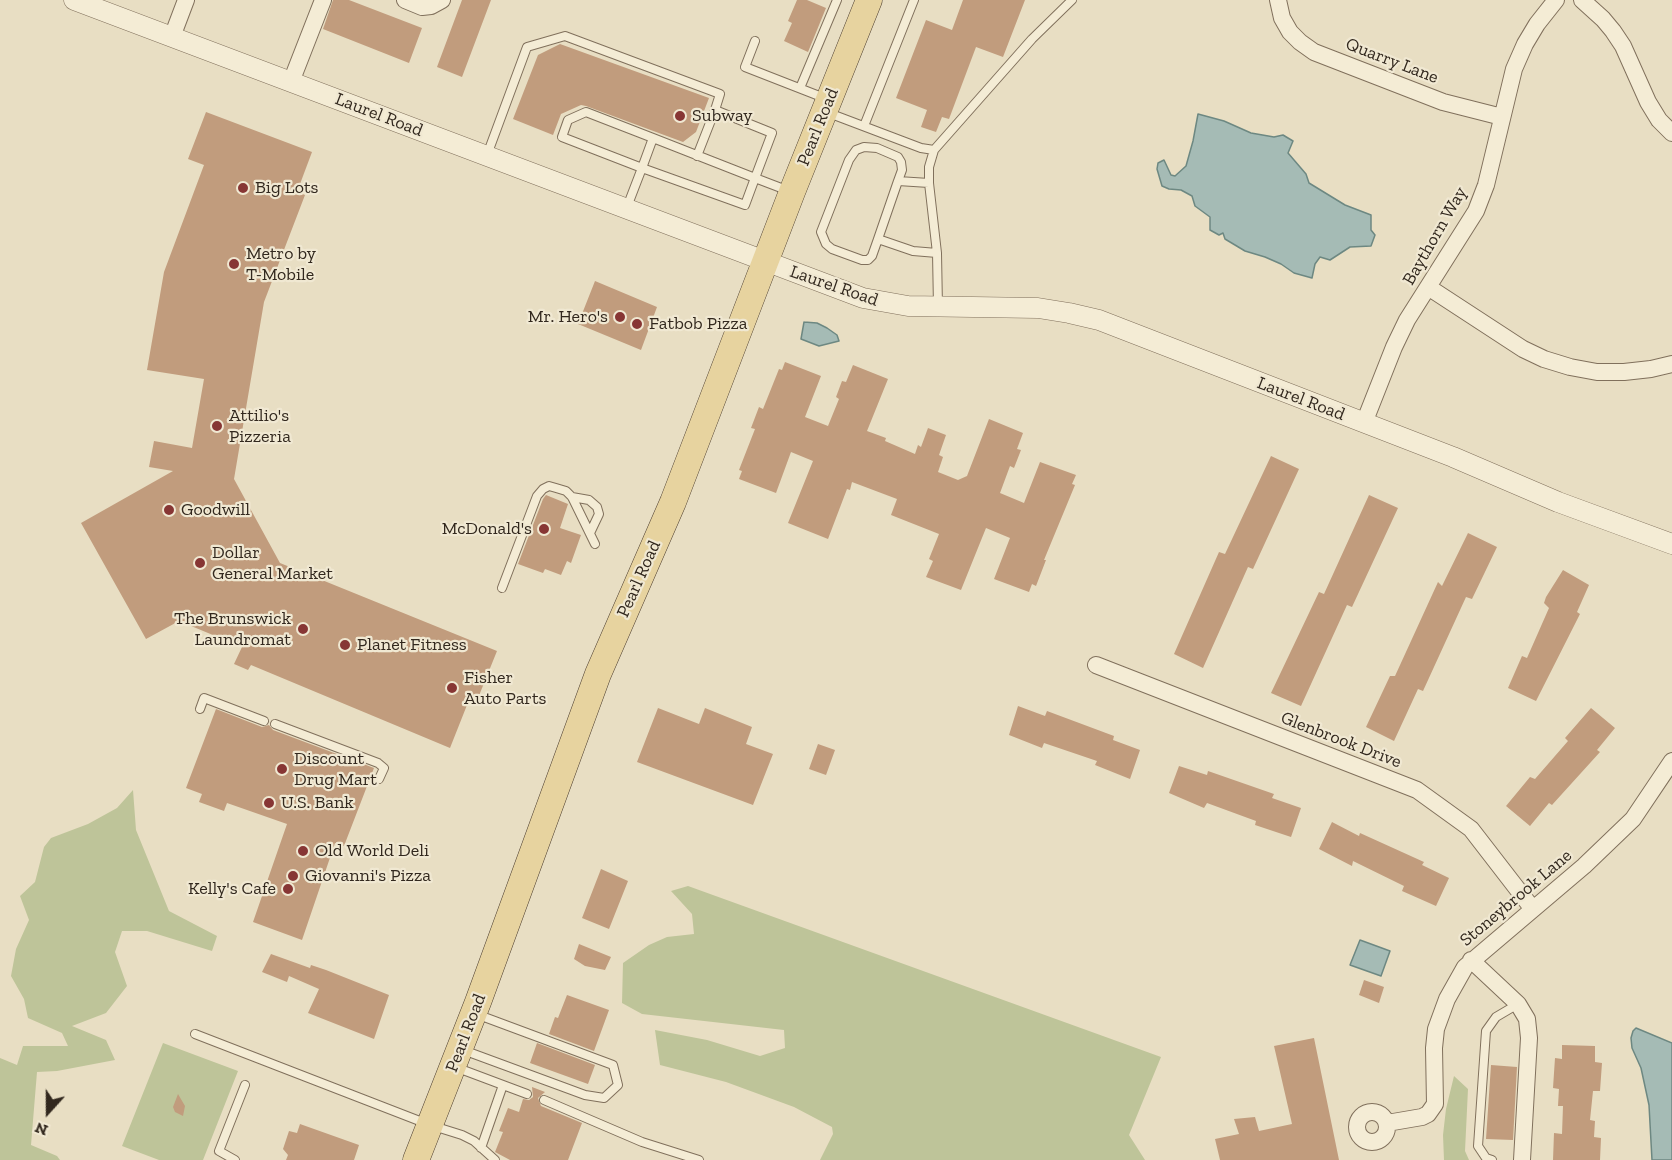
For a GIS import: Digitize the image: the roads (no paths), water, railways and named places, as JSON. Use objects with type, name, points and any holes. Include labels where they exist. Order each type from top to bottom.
[{"type":"main road","name":"Pearl Road","points":[[416,1160],[474,1013],[598,674],[673,502],[792,192],[869,0]]},
{"type":"street","name":"Laurel Road","points":[[74,0],[863,298],[908,306],[1038,308],[1099,320],[1453,457],[1558,502],[1672,544]]},
{"type":"street","points":[[172,37],[186,0]]},
{"type":"street","points":[[291,82],[322,0]]},
{"type":"street","points":[[405,0],[422,7],[432,6],[442,0]]},
{"type":"street","name":"Quarry Lane","points":[[1278,0],[1282,18],[1290,32],[1314,52],[1443,102],[1502,117]]},
{"type":"street","name":"Baythorn Way","points":[[1364,423],[1407,320],[1476,211],[1486,185],[1514,69],[1537,24],[1556,0]]},
{"type":"street","points":[[1582,0],[1613,31],[1623,46],[1648,102],[1659,120],[1672,133]]},
{"type":"street","points":[[1428,287],[1523,349],[1544,359],[1597,372],[1624,372],[1672,364]]},
{"type":"street","name":"Glenbrook Drive","points":[[1096,665],[1417,790],[1471,829],[1532,908]]},
{"type":"street","name":"Stoneybrook Lane","points":[[1387,1123],[1422,1117],[1428,1114],[1435,1104],[1436,1029],[1447,999],[1465,967],[1584,866],[1633,819],[1672,761]]},
{"type":"street","points":[[1472,960],[1518,1004],[1527,1019],[1529,1038],[1519,1160]]},
{"type":"lane","points":[[800,88],[837,0]]},
{"type":"lane","points":[[864,126],[914,0]]},
{"type":"lane","points":[[938,307],[937,253],[928,167],[934,150],[1032,39],[1072,0]]},
{"type":"lane","points":[[487,156],[527,47],[565,36],[720,94],[698,156]]},
{"type":"lane","points":[[755,41],[745,67],[800,88],[864,126],[921,148],[934,150]]},
{"type":"lane","points":[[715,110],[772,133],[755,178],[745,205],[562,137],[568,120],[586,112],[698,156],[755,178],[792,192]]},
{"type":"lane","points":[[627,207],[653,138]]},
{"type":"lane","points":[[864,147],[877,148],[898,157],[902,170],[878,239],[872,256],[868,260],[862,260],[832,249],[826,244],[821,232],[849,160],[856,150],[864,147]]},
{"type":"lane","points":[[898,181],[929,183]]},
{"type":"lane","points":[[878,239],[913,251],[937,253]]},
{"type":"lane","points":[[502,588],[537,496],[549,486],[566,491],[572,497],[595,544]]},
{"type":"lane","points":[[572,497],[589,501],[597,507],[599,514],[590,533]]},
{"type":"lane","points":[[200,709],[204,699],[264,721]]},
{"type":"lane","points":[[275,724],[378,763],[384,768],[380,779]]},
{"type":"lane","points":[[1492,1160],[1486,1158],[1478,1146],[1486,1031],[1496,1017],[1518,1004]]},
{"type":"lane","points":[[456,1058],[585,1095],[604,1098],[618,1085],[613,1065],[474,1013]]},
{"type":"lane","points":[[195,1034],[430,1125],[462,1135],[495,1160]]},
{"type":"lane","points":[[456,1058],[503,1085],[527,1094]]},
{"type":"lane","points":[[235,1160],[219,1151],[245,1085]]},
{"type":"lane","points":[[481,1148],[503,1085]]},
{"type":"lane","points":[[544,1100],[642,1142],[699,1160]]},
{"type":"water","points":[[1198,114],[1224,121],[1251,133],[1274,137],[1283,135],[1293,141],[1288,153],[1306,174],[1309,183],[1345,205],[1371,215],[1371,230],[1375,235],[1371,246],[1350,247],[1330,260],[1320,257],[1315,264],[1312,278],[1294,273],[1281,264],[1245,251],[1225,239],[1223,233],[1219,235],[1210,230],[1210,217],[1195,206],[1192,196],[1181,190],[1162,186],[1157,169],[1158,163],[1164,160],[1171,175],[1175,176],[1186,166]]},
{"type":"water","points":[[804,322],[817,323],[827,328],[837,335],[839,341],[819,346],[801,339]]},
{"type":"water","points":[[1360,940],[1390,951],[1381,976],[1350,965]]},
{"type":"water","points":[[1636,1028],[1672,1043],[1672,1160],[1652,1160],[1649,1105],[1641,1068],[1632,1048],[1631,1038]]},
{"type":"place","name":"Subway","points":[[680,116]]},
{"type":"place","name":"Big Lots","points":[[243,188]]},
{"type":"place","name":"Metro by T-Mobile","points":[[234,264]]},
{"type":"place","name":"Mr. Hero's","points":[[620,317]]},
{"type":"place","name":"Fatbob Pizza","points":[[637,324]]},
{"type":"place","name":"Attilio's Pizzeria","points":[[217,426]]},
{"type":"place","name":"Goodwill","points":[[169,510]]},
{"type":"place","name":"McDonald's","points":[[544,529]]},
{"type":"place","name":"Dollar General Market","points":[[200,563]]},
{"type":"place","name":"The Brunswick Laundromat","points":[[303,629]]},
{"type":"place","name":"Planet Fitness","points":[[345,645]]},
{"type":"place","name":"Fisher Auto Parts","points":[[452,688]]},
{"type":"place","name":"Discount Drug Mart","points":[[282,769]]},
{"type":"place","name":"U.S. Bank","points":[[269,803]]},
{"type":"place","name":"Old World Deli","points":[[303,851]]},
{"type":"place","name":"Giovanni's Pizza","points":[[293,876]]},
{"type":"place","name":"Kelly's Cafe","points":[[288,889]]}]
